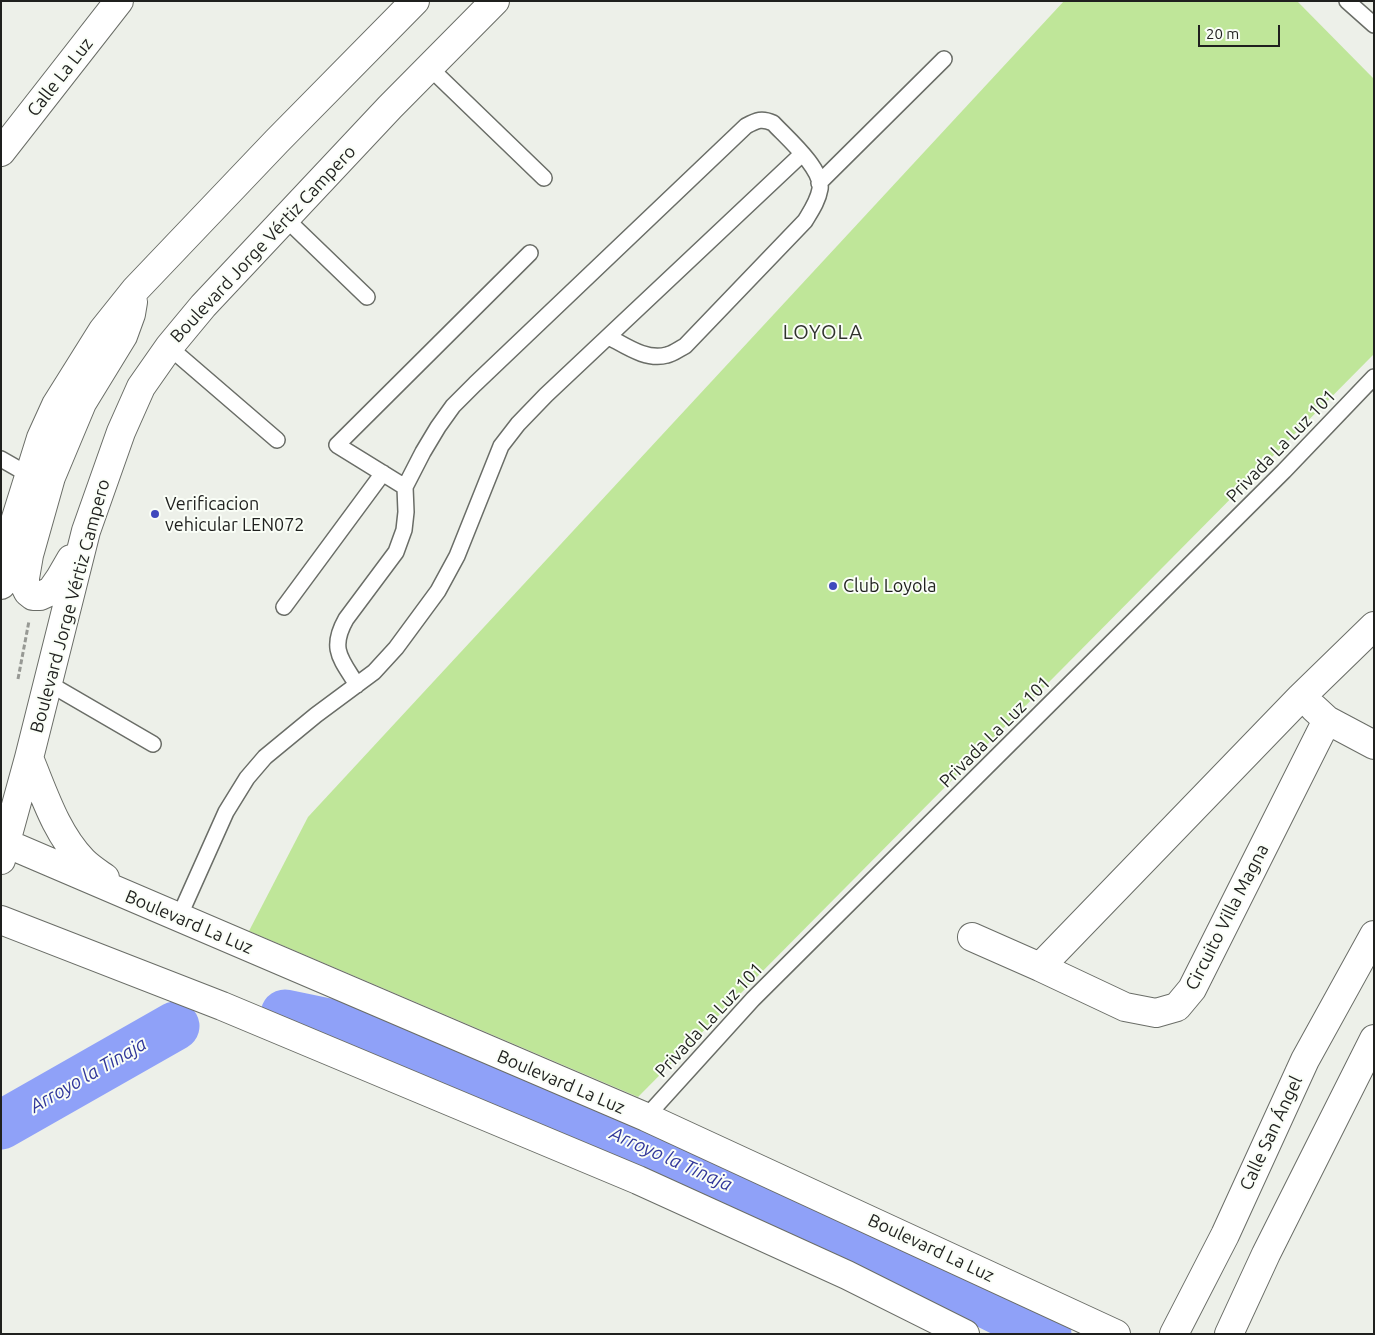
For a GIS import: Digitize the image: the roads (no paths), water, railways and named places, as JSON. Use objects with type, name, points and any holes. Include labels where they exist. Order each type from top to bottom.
[{"type":"main road","name":"Calle La Luz","points":[[1,152],[119,1]]},
{"type":"main road","points":[[1,585],[6,532],[29,475],[41,438],[56,405],[103,330],[135,290],[277,141],[415,1]]},
{"type":"main road","name":"Boulevard Jorge Vértiz Campero","points":[[3,848],[29,758],[86,530],[121,432],[141,387],[169,347],[203,306],[390,107],[495,1]]},
{"type":"main road","points":[[86,530],[51,591],[40,596],[34,596],[28,592],[25,586],[25,578],[29,555],[51,477],[82,403],[123,336],[135,290]]},
{"type":"main road","points":[[1040,967],[1301,697],[1374,626]]},
{"type":"main road","points":[[1301,697],[1327,720],[1374,745]]},
{"type":"main road","name":"Circuito Villa Magna","points":[[972,938],[1040,967],[1124,1007],[1156,1013],[1177,1007],[1192,989],[1327,720]]},
{"type":"main road","points":[[29,758],[53,816],[64,837],[84,862],[128,896]]},
{"type":"main road","name":"Boulevard La Luz","points":[[3,848],[179,917],[646,1117],[1116,1334]]},
{"type":"main road","points":[[1,920],[222,1006],[629,1176],[847,1275],[965,1334]]},
{"type":"main road","name":"Calle San Ángel","points":[[1174,1334],[1225,1235],[1305,1060],[1374,935]]},
{"type":"main road","points":[[1229,1334],[1266,1254],[1374,1039]]},
{"type":"lane","points":[[1347,1],[1374,25]]},
{"type":"lane","points":[[819,182],[944,59]]},
{"type":"lane","points":[[429,68],[544,178]]},
{"type":"lane","points":[[357,685],[338,653],[337,641],[339,630],[396,552],[404,530],[406,512],[405,486],[438,427],[453,406],[746,126],[756,120],[764,119],[773,124],[802,154],[817,173],[820,188],[815,206],[805,221],[685,346],[668,355],[653,357],[637,352],[609,337]]},
{"type":"lane","points":[[179,917],[226,812],[247,778],[265,757],[316,715],[374,672],[396,648],[438,591],[456,556],[501,446],[518,424],[546,395],[802,154]]},
{"type":"lane","points":[[285,218],[367,297]]},
{"type":"lane","points":[[405,486],[337,445],[530,253]]},
{"type":"lane","points":[[169,347],[277,440]]},
{"type":"lane","name":"Privada La Luz 101","points":[[646,1117],[753,999],[1284,471],[1374,377]]},
{"type":"lane","points":[[1,459],[29,475]]},
{"type":"lane","points":[[284,607],[383,473]]},
{"type":"lane","points":[[48,683],[153,744]]},
{"type":"waterway","name":"Arroyo la Tinaja","points":[[285,1014],[343,1026],[499,1084],[672,1157],[889,1255],[1047,1334]]},
{"type":"waterway","name":"Arroyo la Tinaja","points":[[1,1125],[175,1026]]},
{"type":"place","name":"Verificacion vehicular LEN072","points":[[155,514]]},
{"type":"place","name":"Club Loyola","points":[[833,586]]},
{"type":"district","name":"LOYOLA","points":[[823,332]]}]
